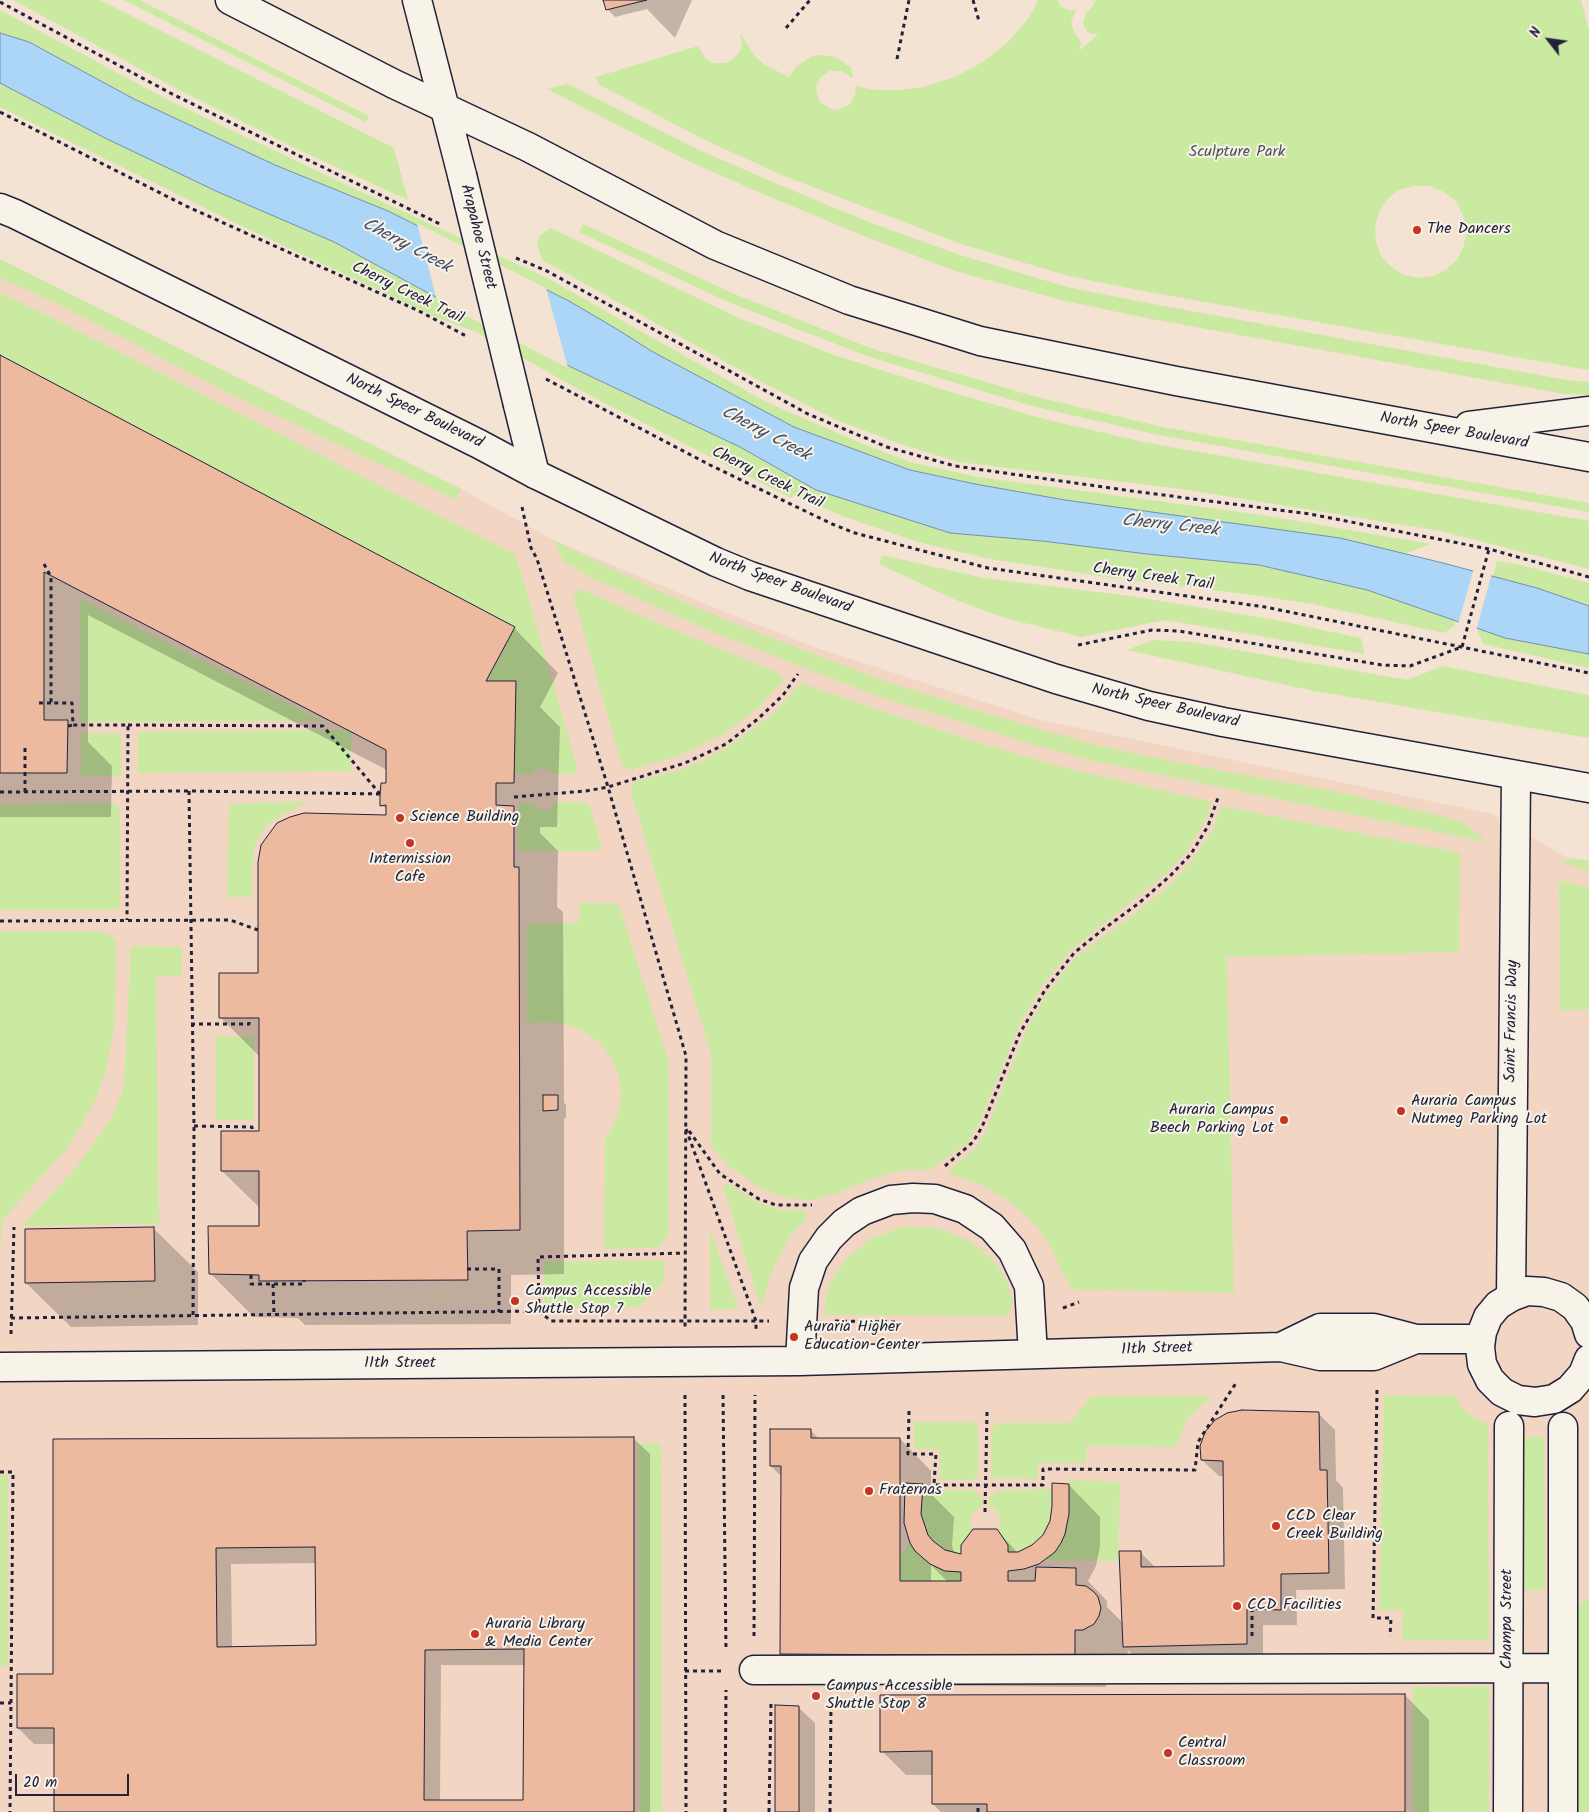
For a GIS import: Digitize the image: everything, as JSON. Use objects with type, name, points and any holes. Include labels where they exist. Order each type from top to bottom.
[{"type":"street","name":"North Speer Boulevard","points":[[230,0],[394,84],[528,147],[715,245],[849,300],[980,342],[1176,381],[1589,457]]},
{"type":"street","name":"Arapahoe Street","points":[[418,0],[535,474]]},
{"type":"street","name":"North Speer Boulevard","points":[[0,208],[479,444],[535,474],[716,562],[750,576],[1056,679],[1187,714],[1589,788]]},
{"type":"street","points":[[1443,430],[1589,411]]},
{"type":"street","name":"Saint Francis Way","points":[[1511,1297],[1516,776]]},
{"type":"street","points":[[800,1361],[804,1288],[813,1261],[829,1238],[844,1223],[862,1211],[891,1200],[913,1198],[935,1199],[966,1209],[992,1227],[1012,1250],[1030,1286],[1033,1354]]},
{"type":"street","points":[[1588,1330],[1585,1321],[1575,1307],[1561,1297],[1544,1292],[1527,1291],[1511,1297],[1498,1305],[1488,1317],[1480,1339],[1480,1347],[1482,1364],[1490,1380],[1502,1392],[1518,1400],[1535,1402],[1554,1399],[1570,1389],[1583,1374],[1589,1359]]},
{"type":"street","name":"11th Street","points":[[5,1367],[755,1362],[1280,1347],[1320,1328],[1374,1328],[1416,1339],[1480,1339]]},
{"type":"street","name":"Champa Street","points":[[1508,1812],[1509,1426]]},
{"type":"street","points":[[1563,1428],[1563,1812]]},
{"type":"street","points":[[763,1670],[1562,1668]]},
{"type":"path","points":[[786,28],[810,0]]},
{"type":"path","points":[[896,59],[909,0]]},
{"type":"path","points":[[973,0],[979,21]]},
{"type":"path","points":[[0,2],[176,96],[447,227]]},
{"type":"path","name":"Cherry Creek Trail","points":[[0,112],[186,206],[418,311],[470,338]]},
{"type":"path","points":[[510,255],[547,271],[808,414],[888,447],[955,466],[1310,514],[1489,549],[1589,577]]},
{"type":"path","name":"Cherry Creek Trail","points":[[539,374],[710,465],[832,524],[855,532],[988,568],[1266,607],[1589,673]]},
{"type":"path","points":[[531,548],[537,559],[608,787],[686,1056],[685,1334]]},
{"type":"path","points":[[1078,645],[1152,630],[1170,631],[1410,666],[1462,648],[1489,549]]},
{"type":"path","points":[[44,564],[51,577],[51,703]]},
{"type":"path","points":[[514,797],[586,791],[608,787],[685,763],[726,744],[765,712],[782,695],[798,674]]},
{"type":"path","points":[[39,703],[72,703],[73,726]]},
{"type":"path","points":[[127,920],[128,725]]},
{"type":"path","points":[[0,792],[189,791],[380,794],[324,726],[68,726]]},
{"type":"path","points":[[25,748],[25,792]]},
{"type":"path","points":[[189,791],[194,1126],[193,1316]]},
{"type":"path","points":[[943,1168],[974,1142],[982,1128],[1020,1033],[1045,990],[1074,953],[1139,903],[1170,876],[1191,854],[1208,826],[1219,796]]},
{"type":"path","points":[[0,921],[230,920],[258,930]]},
{"type":"path","points":[[191,1024],[249,1024],[249,1018]]},
{"type":"path","points":[[194,1126],[252,1127],[252,1131]]},
{"type":"path","points":[[685,1126],[720,1174],[741,1188],[760,1199],[776,1205],[814,1205]]},
{"type":"path","points":[[685,1126],[756,1321],[755,1362],[763,1670],[769,1812]]},
{"type":"path","points":[[5,1367],[11,1318],[14,1227]]},
{"type":"path","points":[[11,1318],[539,1311],[538,1257],[685,1254]]},
{"type":"path","points":[[467,1269],[499,1269],[499,1312]]},
{"type":"path","points":[[251,1274],[251,1284],[304,1284],[304,1280]]},
{"type":"path","points":[[273,1284],[274,1315]]},
{"type":"path","points":[[685,1362],[686,1812]]},
{"type":"path","points":[[1377,1381],[1373,1618],[1391,1618],[1389,1669]]},
{"type":"path","points":[[909,1411],[908,1454],[936,1454],[934,1485],[1043,1485],[1043,1469],[1196,1470],[1198,1442],[1236,1384]]},
{"type":"path","points":[[723,1394],[726,1661]]},
{"type":"path","points":[[985,1512],[987,1412]]},
{"type":"path","points":[[0,1472],[13,1472],[10,1812]]},
{"type":"path","points":[[830,1812],[831,1670]]},
{"type":"path","points":[[725,1812],[726,1690]]},
{"type":"path","points":[[0,1703],[11,1703]]},
{"type":"path","points":[[978,1804],[978,1812]]},
{"type":"shaded area","name":"Auraria Higher Education Center","points":[[0,259],[461,489],[555,541],[814,647],[1036,719],[1493,814],[1564,856],[1589,861],[1589,1812],[0,1812]]},
{"type":"green space","points":[[13,0],[100,0],[394,148],[408,200],[297,149],[181,91]]},
{"type":"green space","points":[[124,0],[139,0],[369,116],[366,122]]},
{"type":"green space","name":"Sculpture Park","points":[[1039,0],[1058,0],[1060,6],[1068,10],[1075,10],[1077,7],[1071,22],[1074,32],[1081,42],[1079,51],[1099,34],[1087,32],[1083,23],[1086,13],[1096,0],[1581,0],[1589,30],[1589,370],[1154,293],[1069,276],[964,245],[784,176],[705,140],[598,84],[596,77],[698,46],[706,59],[712,63],[725,63],[731,61],[740,51],[742,43],[740,33],[755,56],[765,65],[789,77],[796,67],[812,56],[831,56],[846,64],[851,68],[853,79],[842,71],[829,71],[820,78],[816,87],[821,103],[831,109],[838,110],[849,105],[852,101],[856,92],[855,86],[876,90],[901,90],[922,87],[953,78],[983,62],[1007,43],[1027,20]],"holes":[[[1414,186],[1430,186],[1444,192],[1456,201],[1463,215],[1467,230],[1464,245],[1458,259],[1447,269],[1434,276],[1419,278],[1404,275],[1391,267],[1381,256],[1376,242],[1375,227],[1379,212],[1388,199],[1399,190]]]},
{"type":"green space","points":[[0,10],[170,101],[547,278],[766,402],[863,444],[913,463],[978,477],[1262,515],[1430,544],[1405,554],[1340,538],[1065,500],[975,484],[910,470],[794,427],[653,352],[569,301],[388,211],[275,165],[134,99],[29,42],[0,33]]},
{"type":"green space","points":[[0,83],[105,138],[334,242],[573,368],[740,447],[816,490],[950,533],[1042,541],[1259,565],[1367,590],[1455,620],[1454,626],[1444,633],[1312,604],[1106,577],[985,558],[918,542],[845,517],[793,495],[791,498],[591,396],[476,332],[440,319],[229,220],[0,107]]},
{"type":"green space","points":[[568,84],[697,149],[777,184],[869,222],[960,255],[1067,287],[1566,380],[1589,382],[1589,395],[1564,394],[1146,318],[1065,301],[955,271],[864,236],[690,162],[547,89]]},
{"type":"green space","points":[[583,224],[732,293],[870,348],[1033,396],[1162,427],[1589,503],[1589,512],[1159,435],[1032,406],[867,356],[728,302],[579,232]]},
{"type":"green space","points":[[551,228],[739,318],[831,354],[947,391],[1048,420],[1143,442],[1589,521],[1589,569],[1441,531],[1182,489],[959,462],[900,444],[834,419],[760,381],[542,260],[537,244],[540,235]]},
{"type":"green space","points":[[0,259],[461,489],[456,500],[226,392],[60,305],[0,278]]},
{"type":"green space","points":[[0,293],[45,314],[516,555],[578,770],[577,773],[551,774],[550,769],[534,769],[534,774],[514,774],[486,681],[514,628],[0,355]]},
{"type":"green space","points":[[555,541],[637,581],[721,618],[882,680],[991,715],[1092,744],[1180,763],[1339,792],[1462,821],[1484,839],[1484,842],[1090,760],[1038,746],[877,696],[715,633],[590,577],[564,562]]},
{"type":"green space","points":[[882,555],[984,578],[1130,596],[1275,620],[1361,638],[1365,654],[1165,620],[1081,637],[1005,618],[956,600],[879,564]]},
{"type":"green space","points":[[1497,561],[1589,583],[1589,606],[1537,588],[1493,576]]},
{"type":"green space","points":[[579,590],[586,591],[636,614],[778,673],[782,677],[782,682],[758,708],[722,735],[678,756],[629,770],[622,765],[574,599],[575,594]]},
{"type":"green space","points":[[80,599],[323,721],[80,722]]},
{"type":"green space","points":[[1479,629],[1505,638],[1589,654],[1589,668],[1484,644],[1478,632]]},
{"type":"green space","points":[[1153,640],[1192,642],[1407,680],[1443,666],[1589,695],[1589,738],[1309,690],[1127,650]]},
{"type":"green space","points":[[801,683],[899,717],[1065,768],[1212,802],[1204,823],[1187,850],[1167,873],[1071,950],[1042,986],[1019,1026],[978,1125],[968,1142],[930,1170],[905,1170],[873,1178],[841,1192],[814,1200],[787,1198],[760,1188],[730,1167],[711,1147],[711,1054],[631,793],[633,782],[680,770],[702,761],[729,746],[772,715]]},
{"type":"green space","points":[[351,730],[351,771],[138,773],[138,732]]},
{"type":"green space","points":[[81,733],[121,734],[121,776],[81,776]]},
{"type":"green space","points":[[307,801],[268,824],[255,843],[252,866],[252,897],[227,897],[229,804]]},
{"type":"green space","points":[[581,802],[588,804],[590,807],[601,845],[599,849],[591,851],[518,851],[518,803],[535,803],[535,809],[552,809],[552,803]]},
{"type":"green space","points":[[0,804],[116,804],[120,811],[120,907],[117,910],[0,910]]},
{"type":"green space","points":[[1222,806],[1460,853],[1459,952],[1227,957],[1234,1293],[1072,1289],[1062,1272],[1052,1248],[1036,1226],[1016,1206],[985,1186],[947,1173],[975,1148],[984,1135],[1026,1031],[1047,994],[1076,957],[1145,906],[1174,881],[1213,830]]},
{"type":"green space","points":[[1574,859],[1589,861],[1589,871],[1558,861]]},
{"type":"green space","points":[[1559,880],[1589,888],[1589,1010],[1560,1010]]},
{"type":"green space","points":[[579,903],[613,903],[617,904],[620,908],[669,1062],[669,1234],[658,1248],[604,1249],[605,1140],[615,1123],[621,1093],[619,1076],[612,1059],[601,1044],[588,1034],[574,1027],[553,1022],[527,1023],[527,924],[579,923]]},
{"type":"green space","points":[[0,931],[98,931],[108,934],[116,942],[115,1022],[106,1071],[92,1107],[67,1149],[2,1220],[0,1254]]},
{"type":"green space","points":[[131,946],[182,947],[181,976],[156,977],[159,1224],[22,1226],[79,1164],[112,1118],[124,1087]]},
{"type":"green space","points":[[216,1036],[254,1037],[254,1120],[216,1120]]},
{"type":"green space","points":[[729,1184],[758,1203],[780,1210],[806,1211],[806,1219],[791,1235],[774,1266],[761,1308],[723,1186]]},
{"type":"green space","points":[[905,1226],[941,1229],[970,1241],[991,1258],[1004,1275],[1013,1301],[1007,1316],[824,1315],[828,1286],[845,1260],[870,1239]]},
{"type":"green space","points":[[710,1228],[738,1309],[710,1310]]},
{"type":"green space","points":[[664,1260],[665,1280],[640,1307],[544,1308],[544,1262]]},
{"type":"green space","points":[[1384,1395],[1456,1396],[1462,1408],[1473,1417],[1488,1425],[1489,1640],[1402,1640],[1403,1610],[1379,1610]]},
{"type":"green space","points":[[1092,1396],[1212,1396],[1189,1416],[1175,1447],[1087,1446],[1086,1463],[1038,1463],[1038,1479],[991,1478],[991,1430],[997,1423],[1070,1423]]},
{"type":"green space","points":[[914,1422],[971,1422],[978,1426],[978,1476],[973,1480],[940,1480],[940,1449],[914,1449]]},
{"type":"green space","points":[[1520,1437],[1544,1437],[1545,1587],[1541,1591],[1522,1590]]},
{"type":"green space","points":[[661,1443],[662,1812],[640,1812],[638,1444]]},
{"type":"green space","points":[[0,1475],[8,1475],[8,1666],[0,1666]]},
{"type":"green space","points":[[1069,1480],[1120,1482],[1118,1561],[1044,1560],[1055,1552],[1065,1534],[1069,1514]]},
{"type":"green space","points":[[1052,1489],[1050,1521],[1043,1535],[1025,1549],[1008,1552],[1008,1545],[998,1530],[1001,1518],[995,1509],[989,1506],[989,1498],[998,1490]]},
{"type":"green space","points":[[923,1490],[974,1490],[983,1498],[983,1506],[977,1508],[969,1520],[973,1530],[961,1545],[961,1554],[945,1550],[928,1535],[921,1514]]},
{"type":"green space","points":[[910,1543],[915,1551],[930,1564],[945,1571],[961,1572],[961,1581],[900,1581],[900,1558]]},
{"type":"green space","points":[[1589,1597],[1589,1812],[1578,1812],[1577,1606]]},
{"type":"green space","points":[[1489,1686],[1489,1811],[1413,1812],[1413,1687]]},
{"type":"water","name":"Cherry Creek","points":[[0,33],[29,42],[134,99],[275,165],[388,211],[569,301],[653,352],[794,427],[910,470],[1065,500],[1340,538],[1537,588],[1589,606],[1589,654],[1505,638],[1367,590],[1259,565],[1042,541],[950,533],[816,490],[740,447],[573,368],[334,242],[218,192],[105,138],[0,83]]},
{"type":"pier","points":[[417,223],[546,288],[568,368],[437,301]]},
{"type":"pier","points":[[1474,568],[1492,573],[1476,631],[1458,624]]},
{"type":"building","points":[[603,0],[647,0],[606,10]]},
{"type":"building","name":"Science Building","points":[[0,355],[515,627],[486,681],[516,681],[514,783],[496,783],[496,805],[514,806],[514,867],[519,867],[520,1230],[467,1231],[468,1280],[259,1281],[259,1275],[209,1274],[208,1226],[259,1226],[259,1171],[221,1171],[221,1131],[259,1131],[259,1018],[219,1018],[219,973],[258,973],[258,862],[261,845],[277,823],[304,813],[386,815],[386,805],[380,806],[380,794],[381,783],[386,783],[386,750],[44,572],[44,720],[68,720],[67,773],[0,773]]},
{"type":"building","points":[[543,1095],[558,1095],[558,1110],[543,1111]]},
{"type":"building","points":[[154,1227],[155,1281],[25,1283],[25,1229]]},
{"type":"building","name":"CCD Clear Creek Building","points":[[1242,1410],[1319,1412],[1320,1470],[1327,1470],[1329,1573],[1281,1574],[1281,1610],[1247,1609],[1247,1644],[1123,1647],[1119,1551],[1141,1551],[1141,1567],[1224,1566],[1223,1461],[1201,1460],[1200,1446],[1205,1432],[1215,1420],[1227,1413]]},
{"type":"building","points":[[770,1429],[811,1429],[811,1438],[900,1438],[900,1581],[961,1581],[961,1572],[945,1571],[930,1564],[915,1551],[910,1543],[904,1523],[905,1483],[923,1484],[921,1514],[928,1535],[945,1550],[961,1554],[961,1545],[973,1529],[997,1529],[1008,1545],[1008,1552],[1018,1552],[1032,1545],[1043,1535],[1050,1521],[1052,1483],[1069,1484],[1069,1514],[1061,1543],[1055,1552],[1039,1564],[1024,1569],[1008,1571],[1008,1581],[1035,1581],[1036,1567],[1076,1568],[1076,1585],[1086,1586],[1094,1592],[1098,1597],[1101,1608],[1094,1624],[1083,1630],[1075,1630],[1075,1656],[780,1654],[781,1466],[770,1466]]},
{"type":"building","name":"Auraria Library & Media Center","points":[[634,1437],[634,1812],[54,1812],[54,1728],[17,1728],[17,1674],[53,1674],[53,1439]],"holes":[[[315,1547],[316,1645],[217,1647],[216,1548]],[[524,1649],[523,1800],[424,1800],[425,1650]]]},
{"type":"building","name":"Central Classroom","points":[[1405,1694],[1405,1812],[987,1812],[987,1804],[932,1804],[932,1751],[880,1752],[880,1695]]},
{"type":"building","points":[[775,1705],[799,1706],[799,1812],[775,1812]]},
{"type":"place","name":"The Dancers","points":[[1417,230]]},
{"type":"place","name":"Science Building","points":[[400,818]]},
{"type":"place","name":"Intermission Cafe","points":[[410,843]]},
{"type":"place","name":"Auraria Campus Nutmeg Parking Lot","points":[[1401,1111]]},
{"type":"place","name":"Auraria Campus Beech Parking Lot","points":[[1284,1120]]},
{"type":"place","name":"Campus Accessible Shuttle Stop 7","points":[[515,1301]]},
{"type":"place","name":"Auraria Higher Education Center","points":[[794,1337]]},
{"type":"place","name":"Fraternas","points":[[869,1491]]},
{"type":"place","name":"CCD Clear Creek Building","points":[[1276,1526]]},
{"type":"place","name":"CCD Facilities","points":[[1237,1606]]},
{"type":"place","name":"Auraria Library & Media Center","points":[[475,1634]]},
{"type":"place","name":"Campus Accessible Shuttle Stop 8","points":[[816,1696]]},
{"type":"place","name":"Central Classroom","points":[[1168,1753]]}]
